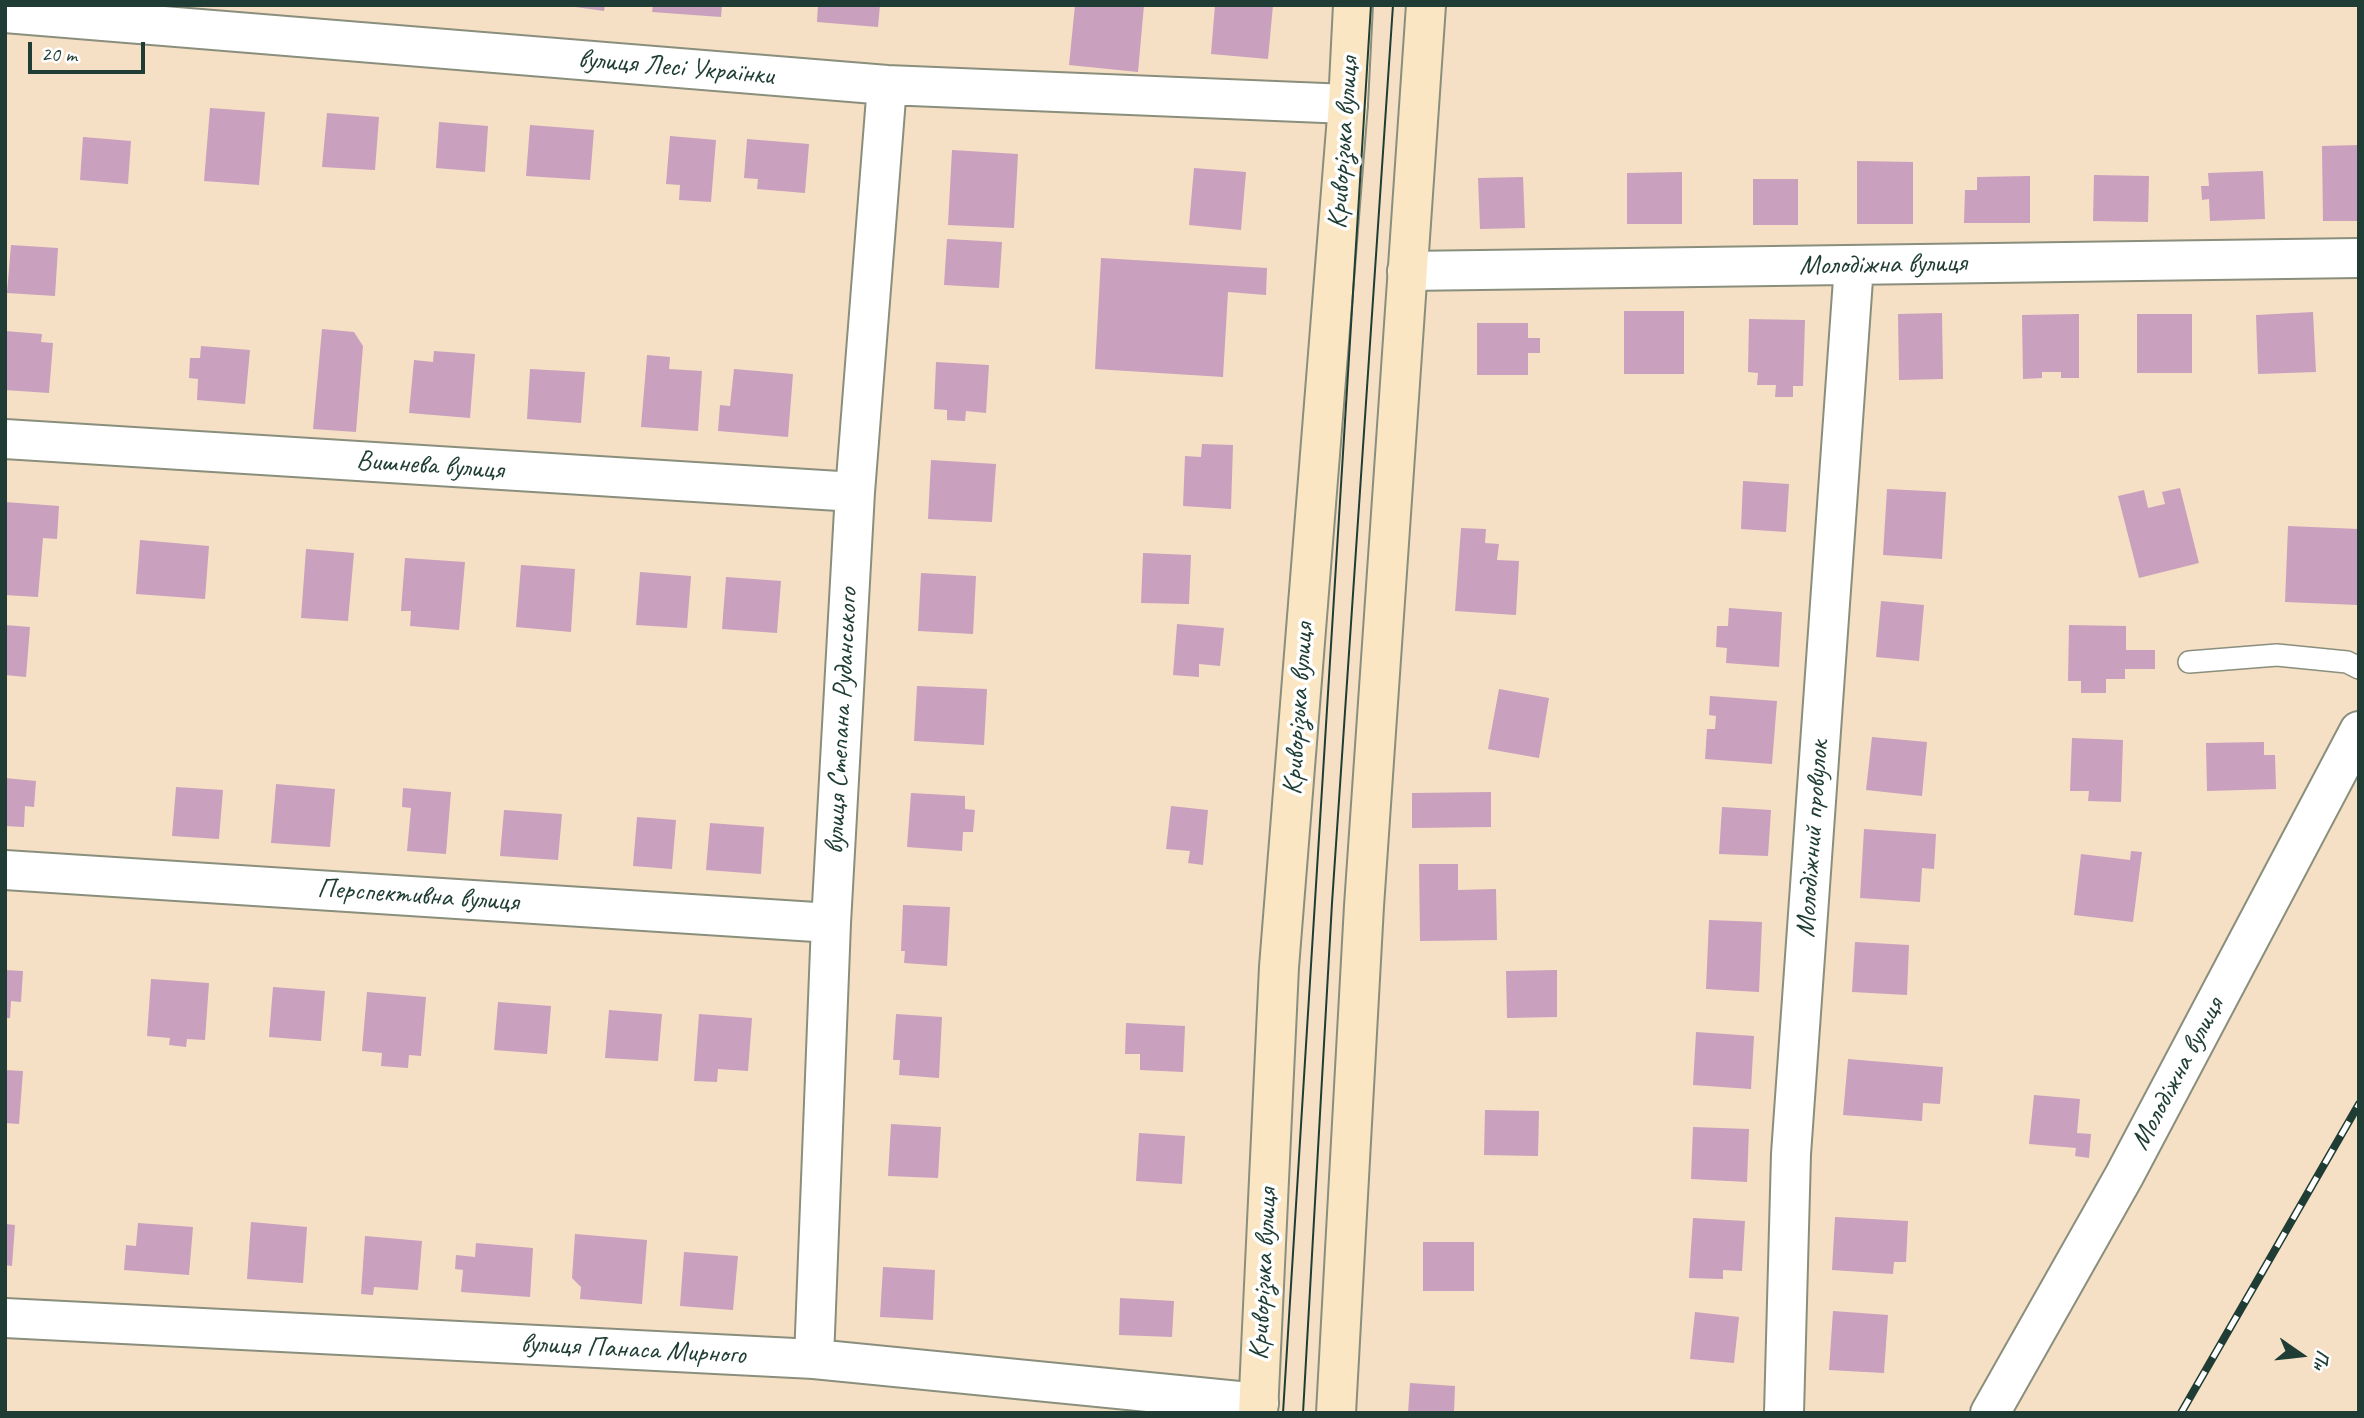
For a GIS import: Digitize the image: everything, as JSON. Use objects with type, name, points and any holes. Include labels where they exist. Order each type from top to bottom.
[{"type":"main road","name":"Криворізька вулиця","points":[[1258,1408],[1279,967],[1348,104],[1353,5]]},
{"type":"main road","points":[[1336,1413],[1364,906],[1426,5]]},
{"type":"street","name":"вулиця Лесі Українки","points":[[5,13],[887,85],[1348,104]]},
{"type":"street","name":"вулиця Степана Руданського","points":[[814,1359],[831,923],[855,492],[887,85]]},
{"type":"street","name":"Молодіжна вулиця","points":[[1407,271],[2359,258]]},
{"type":"street","name":"Молодіжний провулок","points":[[1784,1413],[1791,1154],[1854,265]]},
{"type":"street","name":"Вишнева вулиця","points":[[5,439],[855,492]]},
{"type":"street","name":"Молодіжна вулиця","points":[[1990,1413],[2124,1176],[2359,731]]},
{"type":"street","name":"Перспективна вулиця","points":[[5,870],[831,923]]},
{"type":"street","name":"вулиця Панаса Мирного","points":[[5,1318],[814,1359],[1258,1408]]},
{"type":"lane","points":[[2189,662],[2277,655],[2347,662],[2359,668]]},
{"type":"building","points":[[561,5],[605,5],[604,11]]},
{"type":"building","points":[[653,5],[722,5],[721,17],[652,12]]},
{"type":"building","points":[[818,5],[880,5],[878,27],[817,22]]},
{"type":"building","points":[[1075,5],[1144,5],[1138,72],[1069,65]]},
{"type":"building","points":[[1215,5],[1273,5],[1268,59],[1211,54]]},
{"type":"building","points":[[210,108],[265,112],[259,185],[204,181]]},
{"type":"building","points":[[327,113],[379,117],[375,170],[322,167]]},
{"type":"building","points":[[439,122],[488,126],[485,172],[436,168]]},
{"type":"building","points":[[530,125],[594,130],[590,180],[526,176]]},
{"type":"building","points":[[670,136],[716,140],[711,202],[679,200],[680,185],[666,184]]},
{"type":"building","points":[[83,137],[131,141],[128,184],[80,180]]},
{"type":"building","points":[[747,139],[809,144],[805,193],[757,189],[758,179],[744,178]]},
{"type":"building","points":[[2359,145],[2359,221],[2323,221],[2322,146]]},
{"type":"building","points":[[952,150],[1018,154],[1014,228],[948,225]]},
{"type":"building","points":[[1857,161],[1913,162],[1913,224],[1857,224]]},
{"type":"building","points":[[1194,168],[1246,172],[1241,230],[1189,225]]},
{"type":"building","points":[[2263,171],[2265,219],[2210,221],[2209,199],[2202,200],[2201,186],[2209,186],[2208,173]]},
{"type":"building","points":[[1682,172],[1682,224],[1627,224],[1627,173]]},
{"type":"building","points":[[2094,175],[2149,176],[2148,222],[2093,221]]},
{"type":"building","points":[[2030,176],[2030,223],[1964,223],[1965,190],[1977,190],[1977,177]]},
{"type":"building","points":[[1523,177],[1525,228],[1480,229],[1478,178]]},
{"type":"building","points":[[1753,179],[1798,179],[1798,225],[1753,225]]},
{"type":"building","points":[[947,239],[1002,242],[999,288],[944,285]]},
{"type":"building","points":[[11,245],[58,248],[55,296],[7,293]]},
{"type":"building","points":[[1101,258],[1267,268],[1266,295],[1228,292],[1223,377],[1095,369]]},
{"type":"building","points":[[1624,311],[1684,311],[1684,374],[1624,374]]},
{"type":"building","points":[[2313,312],[2316,372],[2258,374],[2256,315]]},
{"type":"building","points":[[1942,313],[1943,379],[1899,380],[1898,314]]},
{"type":"building","points":[[2079,314],[2079,378],[2061,378],[2061,372],[2042,372],[2042,378],[2023,379],[2022,315]]},
{"type":"building","points":[[2137,314],[2192,314],[2192,373],[2137,373]]},
{"type":"building","points":[[1749,319],[1805,320],[1803,386],[1793,386],[1793,397],[1775,397],[1776,385],[1757,385],[1758,373],[1748,372]]},
{"type":"building","points":[[1477,323],[1528,323],[1528,338],[1540,338],[1540,353],[1528,353],[1528,375],[1477,375]]},
{"type":"building","points":[[322,329],[354,332],[363,346],[356,432],[313,429]]},
{"type":"building","points":[[5,331],[42,334],[41,342],[53,343],[49,393],[5,390]]},
{"type":"building","points":[[201,346],[250,350],[245,404],[197,400],[198,379],[189,378],[190,358],[200,358]]},
{"type":"building","points":[[434,351],[475,354],[470,418],[409,413],[414,360],[433,362]]},
{"type":"building","points":[[647,355],[670,357],[669,369],[702,371],[698,431],[641,427]]},
{"type":"building","points":[[936,362],[989,365],[986,413],[966,411],[965,421],[947,420],[947,410],[934,409]]},
{"type":"building","points":[[530,369],[585,372],[581,423],[527,419]]},
{"type":"building","points":[[734,369],[793,374],[788,437],[718,431],[720,405],[730,406]]},
{"type":"building","points":[[1202,444],[1233,445],[1231,509],[1183,506],[1185,456],[1201,457]]},
{"type":"building","points":[[931,460],[996,464],[992,522],[928,519]]},
{"type":"building","points":[[1743,481],[1789,484],[1786,532],[1741,529]]},
{"type":"building","points":[[2180,488],[2199,563],[2139,578],[2118,496],[2144,490],[2148,508],[2165,504],[2162,492]]},
{"type":"building","points":[[1887,489],[1946,492],[1942,559],[1883,555]]},
{"type":"building","points":[[5,502],[59,506],[57,539],[43,538],[38,597],[5,595]]},
{"type":"building","points":[[2288,526],[2359,529],[2358,605],[2285,602]]},
{"type":"building","points":[[1461,528],[1486,529],[1485,543],[1499,544],[1497,560],[1519,561],[1516,615],[1455,611]]},
{"type":"building","points":[[140,540],[209,546],[205,599],[136,594]]},
{"type":"building","points":[[306,549],[354,553],[348,621],[301,618]]},
{"type":"building","points":[[1143,553],[1191,555],[1189,604],[1141,603]]},
{"type":"building","points":[[405,558],[465,562],[459,630],[410,626],[411,611],[401,611]]},
{"type":"building","points":[[521,565],[575,569],[571,632],[516,627]]},
{"type":"building","points":[[640,572],[691,576],[687,628],[636,625]]},
{"type":"building","points":[[921,573],[976,576],[973,634],[918,631]]},
{"type":"building","points":[[726,577],[781,581],[777,633],[722,629]]},
{"type":"building","points":[[1881,601],[1924,605],[1919,661],[1876,657]]},
{"type":"building","points":[[1729,608],[1782,612],[1779,667],[1726,663],[1727,648],[1716,647],[1717,626],[1728,626]]},
{"type":"building","points":[[1177,624],[1224,628],[1220,666],[1199,664],[1199,677],[1173,675]]},
{"type":"building","points":[[5,625],[30,627],[26,677],[5,675]]},
{"type":"building","points":[[2069,625],[2126,626],[2126,650],[2155,650],[2155,669],[2125,669],[2125,679],[2106,679],[2106,693],[2081,693],[2081,681],[2068,681]]},
{"type":"building","points":[[917,686],[987,689],[984,745],[914,741]]},
{"type":"building","points":[[1499,689],[1549,698],[1539,758],[1488,749]]},
{"type":"building","points":[[1710,696],[1777,701],[1772,764],[1705,759],[1707,729],[1715,729],[1716,716],[1709,715]]},
{"type":"building","points":[[1872,737],[1927,742],[1922,796],[1866,790]]},
{"type":"building","points":[[2072,738],[2123,740],[2121,802],[2088,801],[2089,791],[2070,791]]},
{"type":"building","points":[[2264,742],[2264,755],[2275,755],[2276,789],[2207,791],[2206,743]]},
{"type":"building","points":[[5,778],[36,781],[34,807],[25,806],[24,827],[5,826]]},
{"type":"building","points":[[276,784],[335,789],[330,847],[271,843]]},
{"type":"building","points":[[176,787],[223,790],[219,839],[172,836]]},
{"type":"building","points":[[403,788],[451,792],[446,854],[407,851],[411,808],[402,807]]},
{"type":"building","points":[[1491,792],[1491,827],[1412,828],[1412,793]]},
{"type":"building","points":[[911,793],[965,796],[965,809],[975,810],[973,832],[963,832],[962,851],[907,847]]},
{"type":"building","points":[[1171,806],[1208,810],[1203,865],[1188,863],[1190,851],[1166,849]]},
{"type":"building","points":[[1722,807],[1771,810],[1768,856],[1719,854]]},
{"type":"building","points":[[504,810],[562,814],[558,860],[500,856]]},
{"type":"building","points":[[637,817],[676,820],[672,869],[633,866]]},
{"type":"building","points":[[710,823],[764,827],[761,874],[706,870]]},
{"type":"building","points":[[1864,829],[1936,834],[1934,869],[1922,868],[1920,902],[1860,898]]},
{"type":"building","points":[[2131,851],[2142,852],[2133,922],[2074,915],[2081,854],[2130,860]]},
{"type":"building","points":[[1419,864],[1458,864],[1458,890],[1496,889],[1497,940],[1420,941]]},
{"type":"building","points":[[903,905],[950,907],[947,966],[904,963],[905,951],[901,951]]},
{"type":"building","points":[[1709,920],[1762,922],[1759,992],[1706,989]]},
{"type":"building","points":[[1855,942],[1909,945],[1907,995],[1852,992]]},
{"type":"building","points":[[5,970],[23,971],[21,1002],[11,1001],[10,1018],[5,1018]]},
{"type":"building","points":[[1557,970],[1557,1017],[1507,1018],[1506,971]]},
{"type":"building","points":[[151,979],[209,983],[205,1040],[187,1039],[186,1047],[169,1045],[170,1038],[147,1036]]},
{"type":"building","points":[[273,987],[325,991],[321,1041],[269,1037]]},
{"type":"building","points":[[367,992],[426,997],[421,1056],[409,1055],[408,1068],[381,1066],[382,1053],[362,1051]]},
{"type":"building","points":[[498,1002],[551,1006],[547,1054],[494,1050]]},
{"type":"building","points":[[609,1010],[662,1014],[658,1061],[605,1058]]},
{"type":"building","points":[[699,1014],[752,1018],[748,1071],[718,1069],[717,1082],[694,1081]]},
{"type":"building","points":[[896,1014],[942,1017],[939,1078],[899,1075],[900,1060],[893,1060]]},
{"type":"building","points":[[1126,1023],[1185,1026],[1183,1072],[1140,1070],[1140,1054],[1125,1054]]},
{"type":"building","points":[[1696,1032],[1754,1036],[1751,1089],[1693,1085]]},
{"type":"building","points":[[1848,1059],[1943,1067],[1940,1104],[1923,1103],[1922,1121],[1843,1115]]},
{"type":"building","points":[[5,1070],[23,1071],[19,1124],[5,1123]]},
{"type":"building","points":[[2034,1095],[2080,1099],[2077,1133],[2091,1134],[2089,1158],[2075,1156],[2076,1148],[2029,1144]]},
{"type":"building","points":[[1485,1110],[1539,1111],[1538,1156],[1484,1155]]},
{"type":"building","points":[[891,1124],[941,1127],[938,1178],[888,1176]]},
{"type":"building","points":[[1693,1127],[1749,1129],[1747,1182],[1691,1179]]},
{"type":"building","points":[[1139,1133],[1185,1136],[1182,1184],[1136,1181]]},
{"type":"building","points":[[1835,1217],[1908,1221],[1906,1262],[1894,1262],[1893,1274],[1832,1270]]},
{"type":"building","points":[[1693,1218],[1745,1221],[1742,1271],[1723,1270],[1723,1279],[1689,1278]]},
{"type":"building","points":[[251,1222],[307,1227],[303,1283],[247,1279]]},
{"type":"building","points":[[138,1223],[193,1227],[189,1275],[124,1270],[126,1245],[136,1246]]},
{"type":"building","points":[[5,1224],[15,1225],[12,1266],[5,1265]]},
{"type":"building","points":[[575,1234],[647,1240],[642,1304],[580,1299],[581,1287],[572,1278]]},
{"type":"building","points":[[365,1236],[422,1241],[418,1290],[374,1287],[373,1295],[361,1294]]},
{"type":"building","points":[[1423,1242],[1474,1242],[1474,1291],[1423,1291]]},
{"type":"building","points":[[476,1243],[533,1248],[530,1297],[461,1292],[463,1270],[455,1269],[456,1255],[475,1257]]},
{"type":"building","points":[[684,1252],[738,1256],[733,1310],[680,1306]]},
{"type":"building","points":[[883,1267],[935,1270],[933,1320],[880,1317]]},
{"type":"building","points":[[1120,1298],[1174,1301],[1172,1337],[1119,1335]]},
{"type":"building","points":[[1833,1311],[1888,1315],[1884,1373],[1829,1370]]},
{"type":"building","points":[[1695,1312],[1739,1317],[1734,1363],[1690,1359]]},
{"type":"building","points":[[1410,1383],[1455,1386],[1454,1413],[1408,1413]]},
{"type":"tram line","points":[[1283,1413],[1371,5]]},
{"type":"tram line","points":[[1303,1413],[1332,903],[1393,5]]},
{"type":"railway","points":[[2181,1413],[2359,1104]]}]
